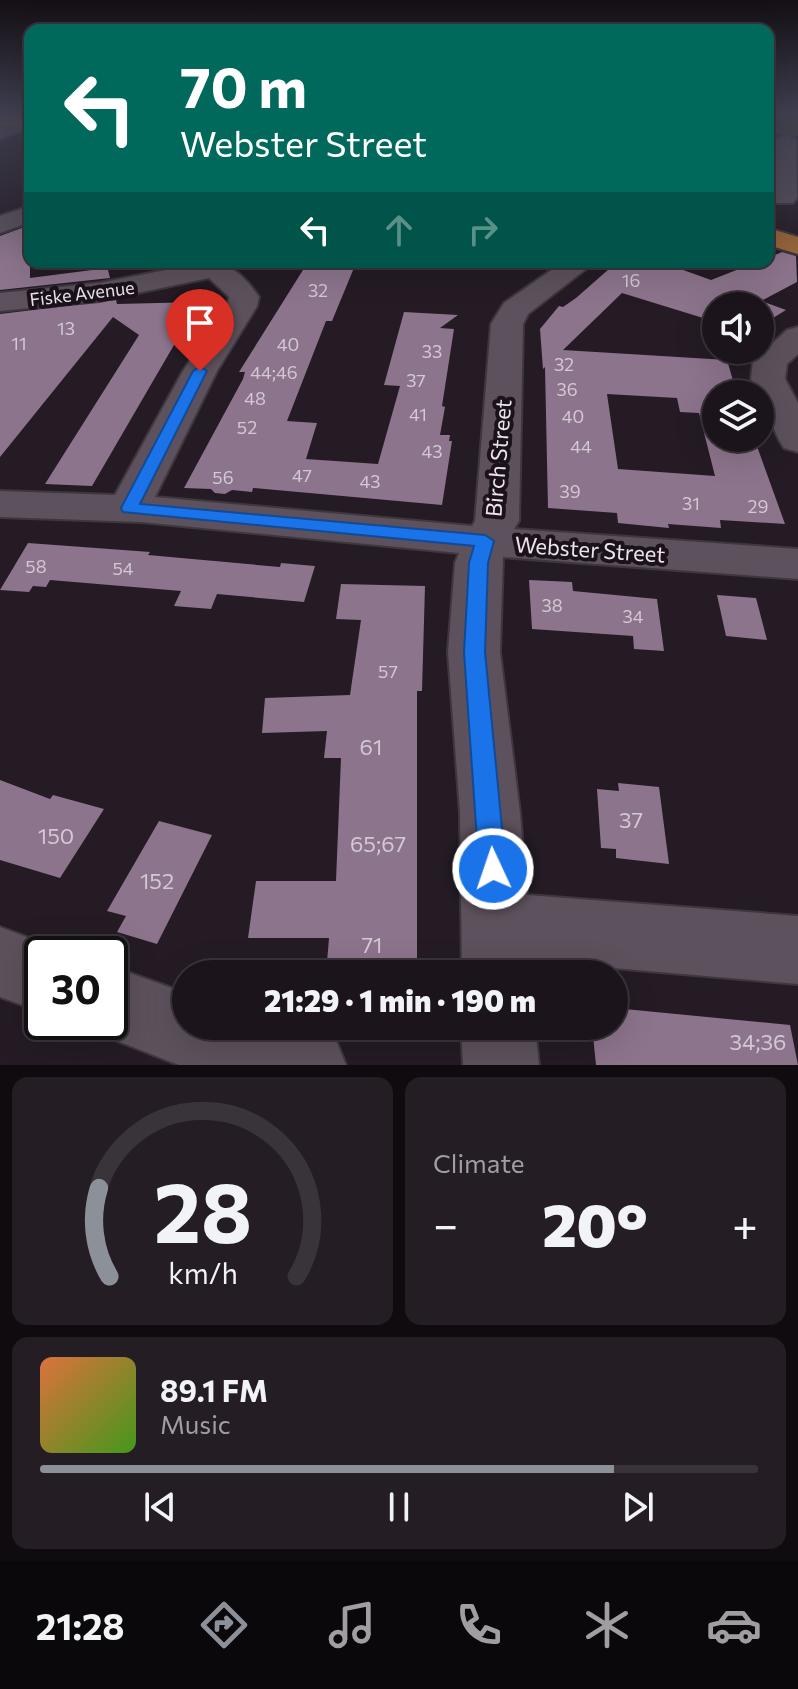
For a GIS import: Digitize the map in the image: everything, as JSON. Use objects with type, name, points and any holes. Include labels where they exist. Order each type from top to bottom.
[{"type":"main road","points":[[774,238],[798,246]]},
{"type":"street","points":[[784,163],[784,198]]},
{"type":"street","points":[[0,225],[24,215]]},
{"type":"street","name":"Fiske Avenue","points":[[0,302],[99,292],[212,268]]},
{"type":"street","name":"Fiske Avenue","points":[[129,508],[200,371],[242,306],[244,297],[228,268]]},
{"type":"street","name":"Birch Street","points":[[496,950],[490,813],[474,652],[478,563],[485,541],[497,521],[507,324],[515,309],[573,268]]},
{"type":"street","points":[[798,337],[770,361],[768,369],[768,379],[798,440]]},
{"type":"street","name":"Webster Street","points":[[0,504],[129,508],[485,541],[798,564]]},
{"type":"street","points":[[496,950],[798,950]]},
{"type":"street","points":[[0,962],[24,971]]},
{"type":"street","points":[[128,1009],[257,1057],[308,1065]]},
{"type":"street","points":[[499,1040],[501,1065]]},
{"type":"building","points":[[24,227],[24,268],[30,268],[30,278],[100,269],[108,270],[110,278],[0,290],[0,236]]},
{"type":"building","points":[[782,252],[796,256],[797,282],[774,294],[702,292],[702,318],[622,293],[563,350],[702,358],[702,364],[728,364],[733,380],[702,380],[702,425],[699,413],[680,412],[677,398],[607,394],[618,469],[715,476],[709,452],[759,452],[785,524],[720,520],[721,528],[668,524],[669,528],[618,523],[617,513],[548,508],[545,367],[543,369],[540,329],[559,306],[563,307],[576,298],[610,268],[678,268],[711,280],[742,268],[774,268],[774,255]]},
{"type":"building","points":[[304,268],[354,268],[332,321],[326,321],[287,421],[317,423],[306,459],[378,464],[400,386],[384,385],[404,312],[458,315],[440,328],[454,329],[440,435],[450,435],[449,441],[452,441],[442,505],[253,488],[252,492],[232,490],[225,494],[215,493],[211,489],[184,488],[243,379],[245,372],[239,372]]},
{"type":"building","points":[[116,300],[117,304],[199,302],[92,486],[45,484],[139,335],[113,317],[0,457],[0,314]]},
{"type":"building","points":[[774,306],[786,310],[774,317]]},
{"type":"building","points":[[28,543],[150,552],[148,555],[280,567],[281,563],[315,566],[304,602],[217,594],[211,609],[174,606],[181,591],[50,580],[46,587],[33,586],[29,592],[0,590]]},
{"type":"building","points":[[529,580],[572,582],[573,591],[657,599],[664,651],[634,649],[633,636],[532,629]]},
{"type":"building","points":[[341,584],[425,586],[422,691],[417,691],[417,960],[327,960],[329,938],[248,938],[256,881],[336,881],[341,758],[324,758],[327,731],[262,733],[265,698],[350,695],[361,620],[336,619]]},
{"type":"building","points":[[717,595],[756,598],[767,640],[726,636]]},
{"type":"building","points":[[0,780],[50,799],[53,795],[104,809],[60,878],[0,860]]},
{"type":"building","points":[[618,783],[659,787],[669,864],[616,858],[616,849],[601,848],[597,789],[619,791]]},
{"type":"building","points":[[159,821],[212,835],[157,944],[117,932],[126,916],[107,911]]},
{"type":"building","points":[[628,1009],[790,1025],[798,1065],[596,1065],[593,1040],[628,1040]]},
{"type":"route","points":[[200,371],[129,508],[485,541],[478,563],[474,652],[493,869]]}]
